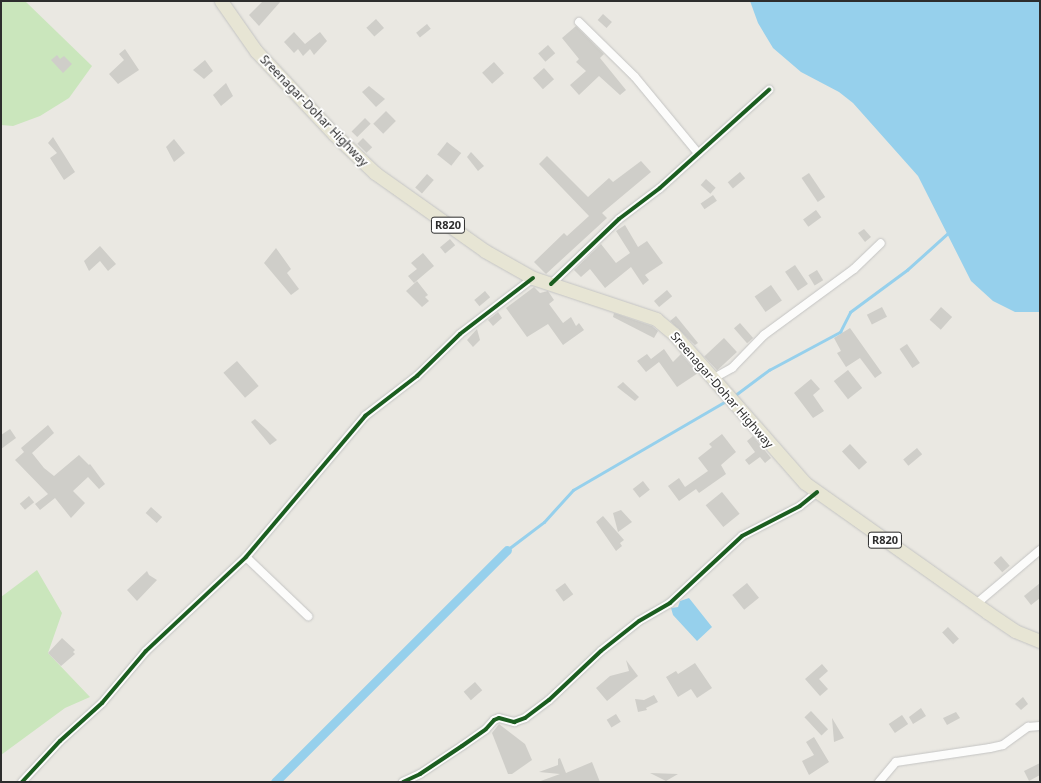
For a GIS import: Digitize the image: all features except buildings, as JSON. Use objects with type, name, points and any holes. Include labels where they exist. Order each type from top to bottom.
[{"type":"main road","name":"Sreenagar-Dohar Highway","points":[[221,1],[256,51],[334,134],[375,173],[485,251],[533,278],[656,319],[674,334],[716,381],[746,418],[806,483],[1015,631],[1040,641]]},
{"type":"street","points":[[579,22],[635,77],[698,152]]},
{"type":"street","points":[[551,284],[619,219],[660,188],[698,152],[769,90]]},
{"type":"street","points":[[716,381],[732,368],[764,335],[854,269],[881,243]]},
{"type":"street","points":[[22,782],[60,741],[102,703],[146,651],[246,557],[365,416],[417,376],[460,334],[533,278]]},
{"type":"street","points":[[402,782],[420,774],[474,737],[494,720],[499,718],[514,722],[525,718],[555,695],[601,651],[633,625],[670,603],[742,536],[800,506],[817,492]]},
{"type":"street","points":[[976,604],[1040,550]]},
{"type":"street","points":[[246,557],[308,616]]},
{"type":"street","points":[[880,782],[896,762],[1003,745],[1028,727],[1040,726]]},
{"type":"green space","points":[[1,1],[25,1],[92,66],[69,98],[40,116],[13,126],[1,125]]},
{"type":"green space","points":[[37,570],[62,613],[48,653],[90,697],[65,708],[1,755],[1,597]]},
{"type":"water","points":[[750,1],[1040,1],[1040,312],[1015,312],[993,301],[971,281],[918,176],[853,103],[839,92],[801,72],[773,48],[758,23]]},
{"type":"water","points":[[689,598],[712,627],[697,641],[673,615],[671,608],[678,607],[680,601]]},
{"type":"waterway","points":[[734,396],[769,370],[840,332],[850,312],[907,270],[947,234]]},
{"type":"waterway","points":[[507,550],[544,522],[573,490],[726,401]]},
{"type":"waterway","points":[[275,782],[507,550]]},
{"type":"cycle path","points":[[551,284],[619,219],[660,188],[769,90]]},
{"type":"cycle path","points":[[22,782],[60,741],[102,703],[146,651],[246,557],[365,416],[417,376],[460,334],[533,278]]},
{"type":"cycle path","points":[[403,782],[420,774],[462,746],[486,729],[494,720],[499,718],[514,722],[525,718],[549,700],[601,651],[639,621],[670,603],[742,536],[800,506],[817,492]]}]
